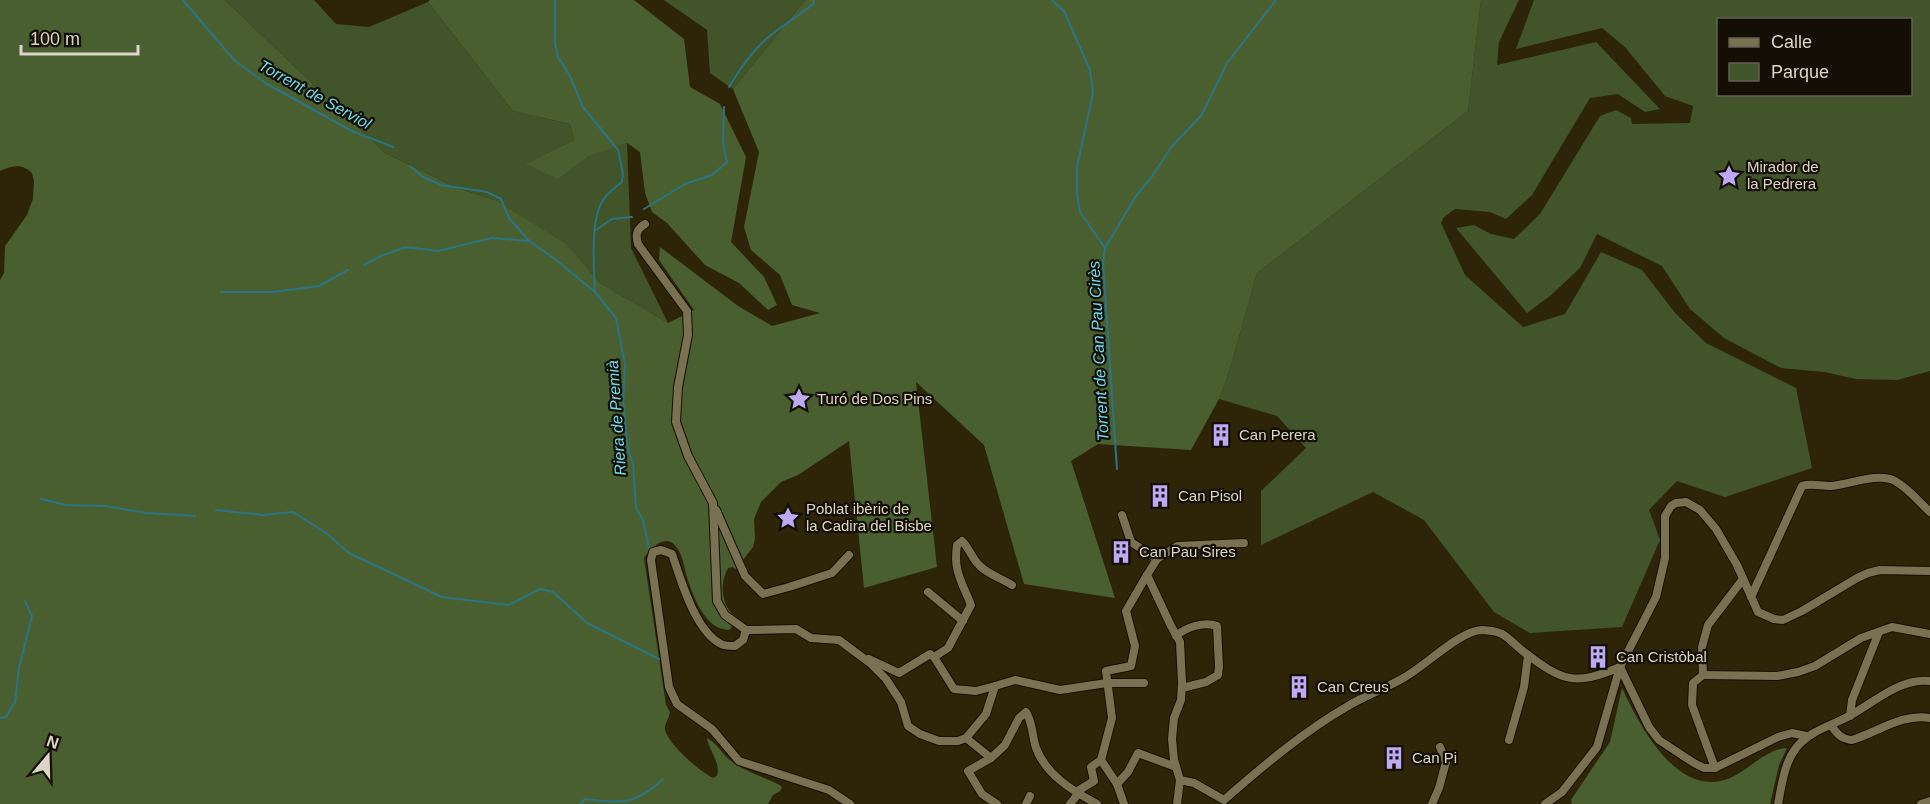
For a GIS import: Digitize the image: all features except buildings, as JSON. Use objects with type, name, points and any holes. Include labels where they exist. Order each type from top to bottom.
[{"type":"street","points":[[645,224],[639,228],[636,235],[638,244],[687,311],[688,335],[678,387],[676,422],[688,456],[713,503],[745,576],[763,594],[832,573],[849,555]]},
{"type":"street","points":[[1751,597],[1802,486],[1808,484],[1830,486],[1867,479],[1889,479],[1900,485],[1930,512]]},
{"type":"street","points":[[1545,804],[1562,792],[1597,747],[1620,667],[1656,597],[1665,558],[1665,516],[1671,506],[1686,502],[1700,510],[1716,529],[1737,565],[1758,612],[1774,620],[1783,620],[1802,611],[1868,573],[1880,570],[1930,571]]},
{"type":"street","points":[[713,503],[717,601],[725,615],[746,630],[796,629],[811,638],[839,640],[870,663],[886,679],[901,702],[908,726],[920,734],[939,741],[958,741],[966,738],[986,714],[995,686]]},
{"type":"street","points":[[1122,514],[1131,542],[1157,559]]},
{"type":"street","points":[[934,657],[948,648],[971,605],[954,561],[957,545],[962,541],[969,547],[978,564],[987,572],[1012,585]]},
{"type":"street","points":[[1070,804],[1077,793],[1094,781],[1091,767],[1101,760],[1112,718],[1106,670],[1131,666],[1135,646],[1126,610],[1157,559],[1177,546],[1244,543]]},
{"type":"street","points":[[746,630],[743,640],[735,646],[721,645],[692,612],[672,554],[661,550],[653,552],[651,560],[669,687],[677,704],[712,729],[739,761],[829,790],[850,804]]},
{"type":"street","points":[[1148,575],[1180,642],[1182,688],[1181,700],[1174,718],[1172,739],[1180,780],[1177,804]]},
{"type":"street","points":[[1703,675],[1703,640],[1708,625],[1743,579]]},
{"type":"street","points":[[928,592],[963,621]]},
{"type":"street","points":[[1176,636],[1185,629],[1193,627],[1210,623],[1217,626],[1218,675],[1206,682],[1182,688]]},
{"type":"street","points":[[1715,768],[1692,705],[1693,683],[1703,675],[1777,676],[1815,666],[1861,638],[1892,627],[1930,634]]},
{"type":"street","points":[[1180,780],[1194,783],[1226,802],[1275,756],[1347,706],[1406,677],[1463,634],[1479,630],[1502,632],[1528,655],[1560,676],[1579,680],[1598,676],[1620,667]]},
{"type":"street","points":[[1850,716],[1852,700],[1879,632]]},
{"type":"street","points":[[860,655],[899,673],[930,654],[954,688],[976,691],[1015,680],[1060,690],[1107,683],[1144,683]]},
{"type":"street","points":[[1509,740],[1524,687],[1528,655]]},
{"type":"street","points":[[1620,667],[1649,727],[1659,740],[1704,768],[1715,768],[1778,737],[1792,733],[1806,736]]},
{"type":"street","points":[[1778,804],[1785,767],[1795,749],[1806,736],[1850,716],[1896,688],[1915,682],[1930,681]]},
{"type":"street","points":[[997,804],[982,794],[968,771],[992,758],[1005,745],[1019,718],[1026,712],[1031,719],[1036,748],[1045,765],[1077,793],[1096,804]]},
{"type":"street","points":[[1831,725],[1844,740],[1852,740],[1908,718],[1930,718]]},
{"type":"street","points":[[966,738],[992,758]]},
{"type":"street","points":[[1432,804],[1446,762],[1440,747]]},
{"type":"street","points":[[1117,784],[1128,772],[1138,753],[1176,766]]},
{"type":"street","points":[[1101,760],[1117,784],[1124,804]]},
{"type":"street","points":[[1026,804],[1030,796]]},
{"type":"street","points":[[1921,804],[1930,801]]},
{"type":"green space","points":[[0,0],[225,0],[385,153],[457,188],[498,201],[567,245],[600,283],[668,323],[694,310],[659,260],[660,247],[738,306],[772,326],[820,313],[792,305],[780,275],[751,250],[744,227],[759,152],[733,89],[805,0],[1481,0],[1468,111],[1257,273],[1230,369],[1219,399],[1191,450],[1098,444],[1071,461],[1115,598],[1024,584],[984,445],[916,382],[937,567],[864,588],[849,441],[798,475],[781,482],[761,502],[754,519],[753,547],[736,569],[728,568],[723,581],[723,594],[727,607],[736,617],[729,630],[713,624],[700,609],[682,556],[675,545],[670,542],[661,542],[648,553],[644,558],[666,705],[670,712],[665,730],[672,743],[685,757],[713,778],[717,776],[718,771],[707,738],[736,765],[778,784],[782,787],[780,791],[773,795],[768,804],[0,804],[0,280],[4,273],[5,246],[27,215],[33,199],[34,181],[32,173],[20,167],[0,171]]},
{"type":"green space","points":[[225,0],[314,0],[336,24],[369,27],[428,2],[513,111],[570,124],[574,140],[527,164],[588,155],[627,143],[631,248],[668,323],[600,283],[568,247],[498,201],[457,188],[385,153]]},
{"type":"green space","points":[[430,0],[634,0],[684,39],[690,87],[720,104],[746,157],[731,242],[764,277],[777,305],[768,310],[739,283],[705,265],[667,223],[652,212],[645,193],[640,152],[627,143],[588,156],[558,179],[526,164],[574,140],[570,124],[513,111],[428,2]]},
{"type":"green space","points":[[664,0],[805,0],[733,89],[710,73],[707,30]]},
{"type":"green space","points":[[1481,0],[1519,0],[1499,42],[1497,65],[1596,42],[1660,109],[1645,112],[1618,94],[1590,98],[1532,195],[1506,219],[1490,212],[1455,209],[1444,217],[1441,223],[1465,275],[1523,327],[1565,314],[1601,252],[1642,270],[1676,314],[1706,343],[1796,388],[1812,468],[1725,497],[1677,481],[1649,510],[1660,540],[1622,627],[1530,633],[1494,612],[1424,520],[1373,492],[1261,545],[1261,491],[1306,448],[1277,416],[1219,399],[1230,369],[1257,273],[1468,111]]},
{"type":"green space","points":[[1534,0],[1930,0],[1930,371],[1897,380],[1856,379],[1824,372],[1781,368],[1724,338],[1690,309],[1662,266],[1597,234],[1580,268],[1550,296],[1527,313],[1456,228],[1474,225],[1491,234],[1514,239],[1540,214],[1600,116],[1616,110],[1631,118],[1632,124],[1690,123],[1693,106],[1665,96],[1625,47],[1602,28],[1516,49]]},
{"type":"green space","points":[[1622,688],[1639,720],[1662,755],[1677,769],[1693,778],[1711,782],[1730,778],[1772,752],[1787,748],[1779,765],[1770,804],[1572,804],[1571,800],[1610,742]]},
{"type":"waterway","name":"Torrent de Serviol","points":[[183,0],[234,60],[267,84],[352,131],[393,147]]},
{"type":"waterway","points":[[555,0],[555,43],[558,57],[569,74],[583,107],[618,150],[623,174],[622,182],[606,196],[598,211],[594,246],[595,292]]},
{"type":"waterway","points":[[729,87],[743,65],[760,45],[813,4],[814,0]]},
{"type":"waterway","name":"Torrent de Can Pau Cirès","points":[[1052,0],[1064,11],[1090,70],[1093,93],[1077,167],[1077,193],[1080,212],[1105,248],[1103,263],[1117,469]]},
{"type":"waterway","points":[[1105,248],[1136,196],[1172,146],[1201,116],[1227,63],[1276,0]]},
{"type":"waterway","points":[[644,209],[685,184],[712,175],[727,162],[723,143],[724,107]]},
{"type":"waterway","name":"Riera de Premià","points":[[410,166],[423,177],[441,185],[487,192],[501,199],[509,218],[529,241],[595,292],[616,318],[625,365],[623,401],[628,450],[633,464],[636,508],[643,520],[649,548]]},
{"type":"waterway","points":[[596,230],[612,219],[632,217]]},
{"type":"waterway","points":[[364,265],[406,247],[438,251],[492,238],[529,241]]},
{"type":"waterway","points":[[221,292],[273,292],[319,286],[348,270]]},
{"type":"waterway","points":[[41,499],[66,505],[105,506],[146,513],[195,516]]},
{"type":"waterway","points":[[216,510],[263,515],[293,512],[326,533],[349,553],[442,597],[509,605],[540,589],[553,592],[587,623],[659,659]]},
{"type":"waterway","points":[[0,718],[6,717],[15,702],[19,668],[32,616],[25,601]]},
{"type":"waterway","points":[[580,804],[585,799],[609,802],[636,798],[663,779]]},
{"type":"place","name":"Mirador de la Pedrera","points":[[1729,176]]},
{"type":"place","name":"Turó de Dos Pins","points":[[799,399]]},
{"type":"place","name":"Can Perera","points":[[1221,435]]},
{"type":"place","name":"Can Pisol","points":[[1160,496]]},
{"type":"place","name":"Poblat ibèric de la Cadira del Bisbe","points":[[788,518]]},
{"type":"place","name":"Can Pau Sires","points":[[1121,552]]},
{"type":"place","name":"Can Cristòbal","points":[[1598,657]]},
{"type":"place","name":"Can Creus","points":[[1299,687]]},
{"type":"place","name":"Can Pi","points":[[1394,758]]}]
